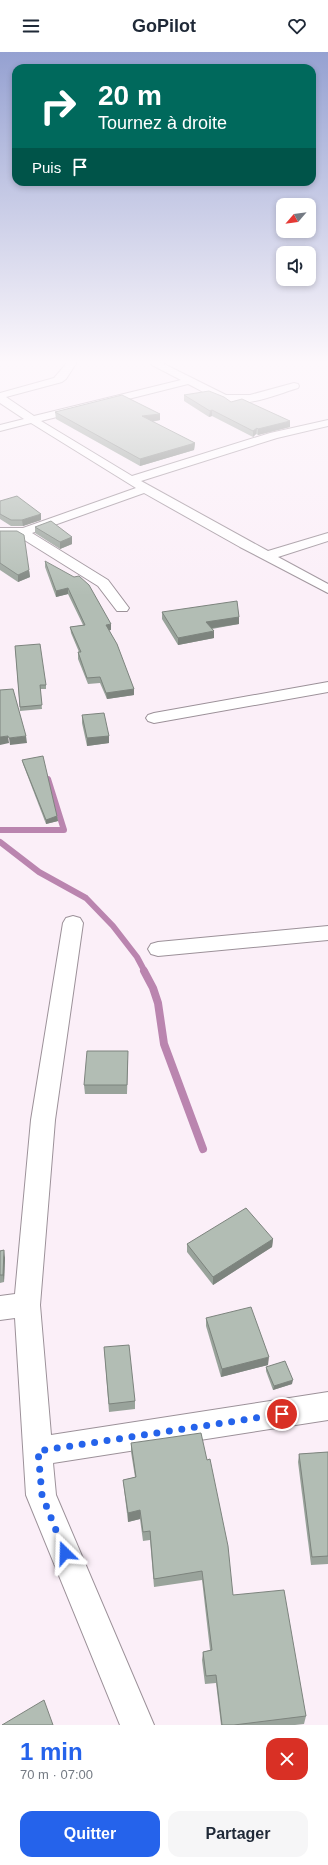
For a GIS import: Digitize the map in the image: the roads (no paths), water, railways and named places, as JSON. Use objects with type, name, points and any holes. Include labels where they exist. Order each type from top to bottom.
[{"type":"street","points":[[64,440],[130,481],[328,589]]},
{"type":"street","points":[[130,481],[259,440]]},
{"type":"street","points":[[1,531],[21,532],[145,489]]},
{"type":"street","points":[[21,532],[103,583],[122,608]]},
{"type":"street","points":[[267,556],[328,537]]},
{"type":"street","points":[[154,718],[328,687]]},
{"type":"street","points":[[73,922],[43,1120],[27,1305],[38,1451],[42,1495],[137,1725]]},
{"type":"street","points":[[158,949],[328,933]]},
{"type":"street","points":[[0,1308],[27,1305]]},
{"type":"street","points":[[38,1451],[328,1406]]},
{"type":"waterway","points":[[0,830],[64,830],[48,779]]},
{"type":"waterway","points":[[0,842],[39,872],[86,898],[113,926],[137,957],[145,972]]},
{"type":"waterway","points":[[144,971],[153,988],[158,1003],[164,1044],[203,1149]]}]
